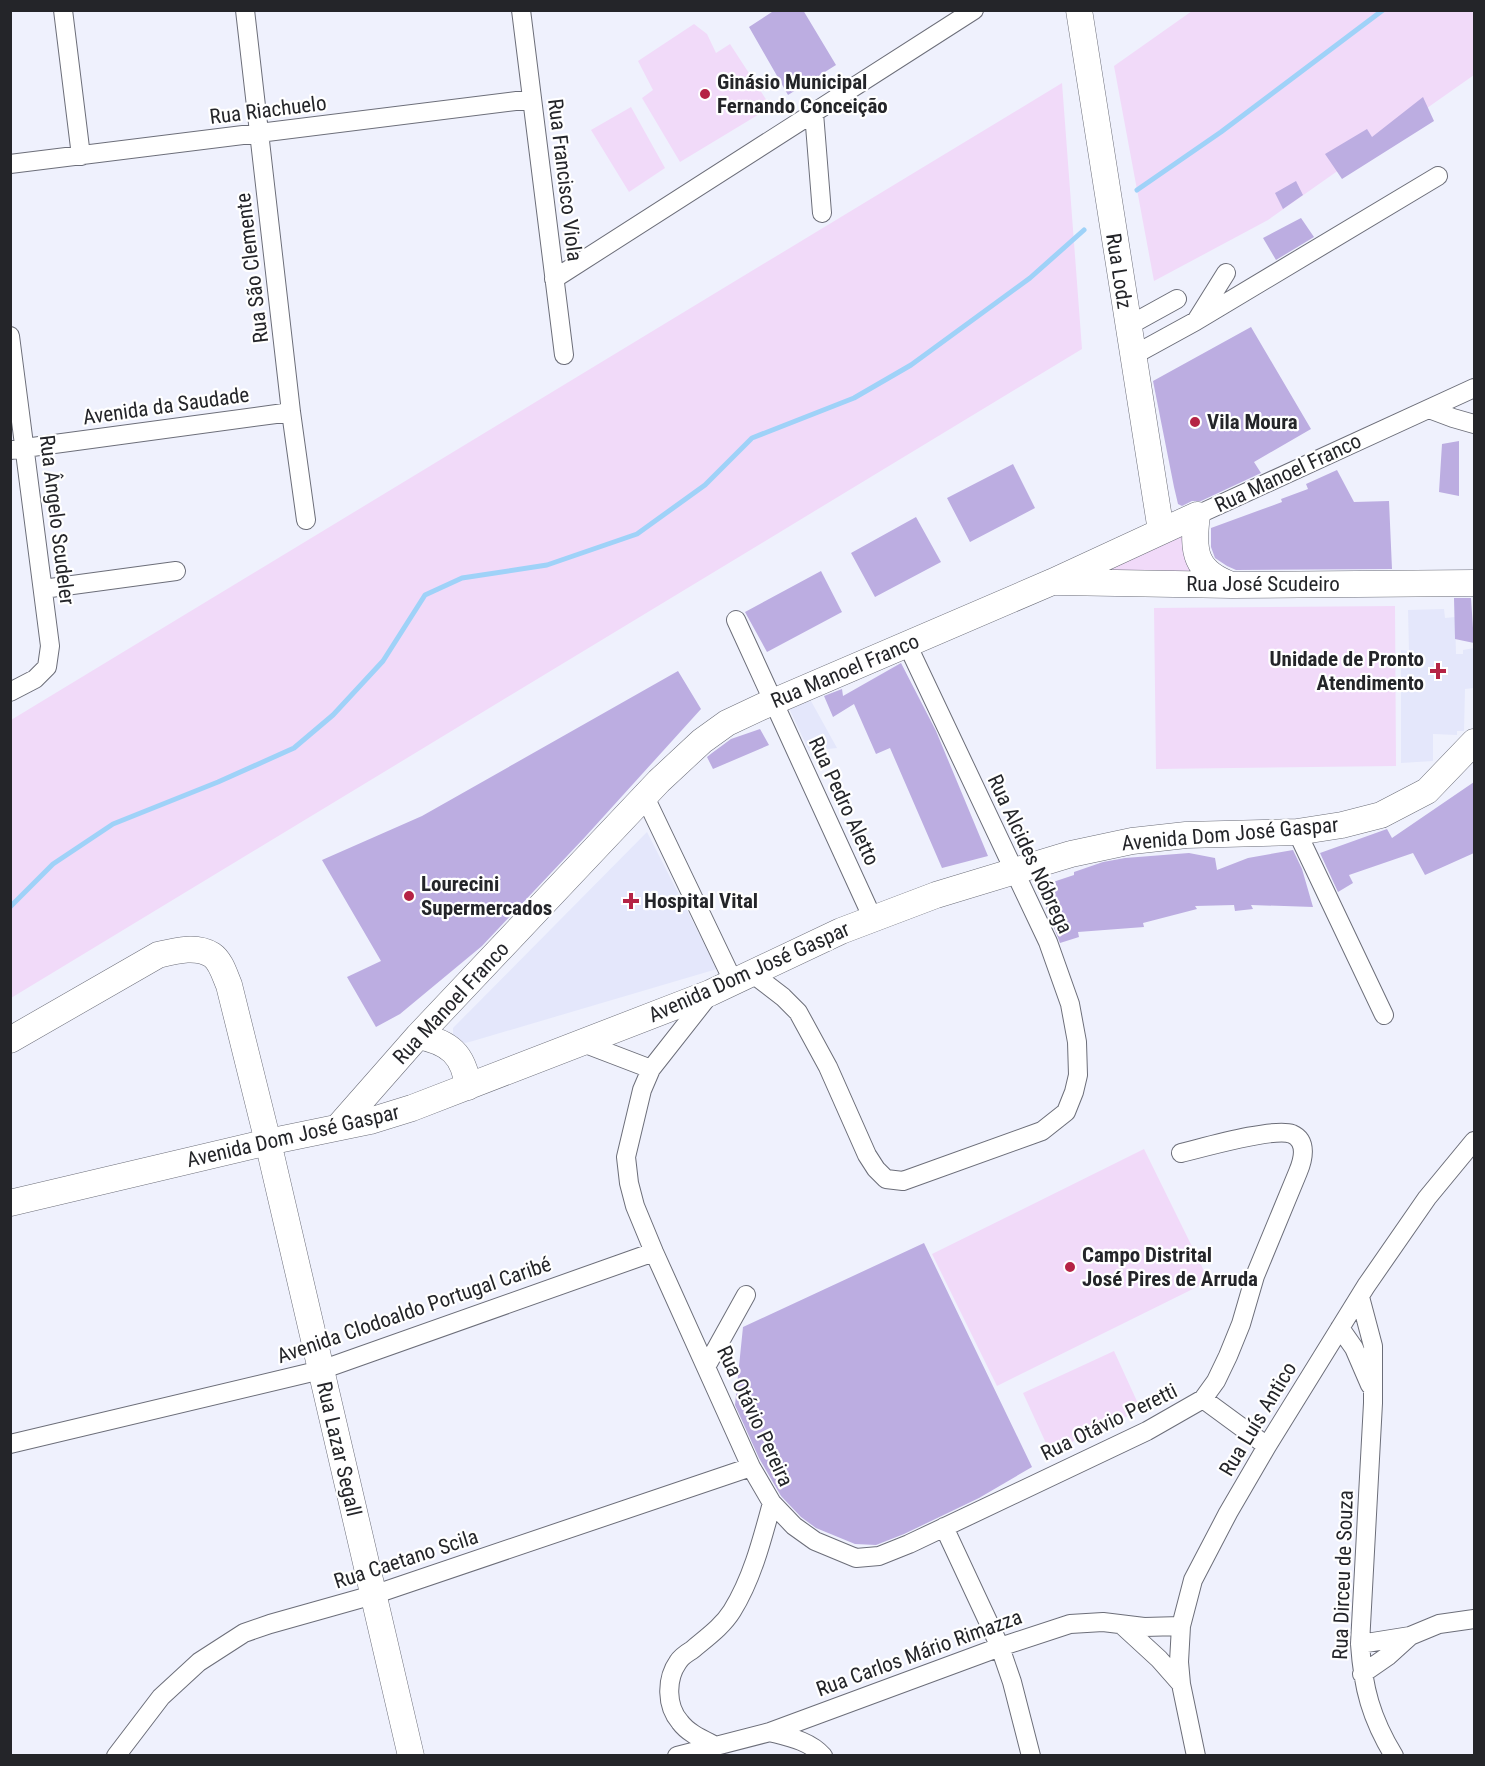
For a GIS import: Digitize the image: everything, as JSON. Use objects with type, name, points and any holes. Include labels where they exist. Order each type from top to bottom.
[{"type":"street","points":[[63,10],[81,156]]},
{"type":"street","name":"Rua São Clemente","points":[[245,10],[291,411],[306,520]]},
{"type":"street","name":"Rua Francisco Viola","points":[[521,10],[564,355]]},
{"type":"street","points":[[554,279],[974,10]]},
{"type":"street","name":"Rua Lodz","points":[[1079,10],[1161,531]]},
{"type":"street","name":"Rua Riachuelo","points":[[10,164],[532,99]]},
{"type":"street","points":[[813,113],[822,213]]},
{"type":"street","points":[[1134,355],[1196,321],[1438,176]]},
{"type":"street","points":[[1196,321],[1226,273]]},
{"type":"street","points":[[1128,326],[1177,299]]},
{"type":"street","name":"Rua Ângelo Scudeler","points":[[10,336],[18,449],[43,589],[50,646],[47,667],[35,680],[10,692]]},
{"type":"street","name":"Rua Manoel Franco","points":[[338,1127],[418,1036],[645,797],[702,741],[728,723],[773,701],[1052,582],[1474,388]]},
{"type":"street","points":[[1429,409],[1474,424]]},
{"type":"street","name":"Avenida da Saudade","points":[[18,449],[291,411]]},
{"type":"street","points":[[1197,515],[1195,531],[1198,558],[1204,569],[1215,579],[1232,585]]},
{"type":"street","points":[[43,589],[176,570]]},
{"type":"street","name":"Rua José Scudeiro","points":[[1052,582],[1232,585],[1474,583]]},
{"type":"street","name":"Rua Pedro Aletto","points":[[736,620],[873,919]]},
{"type":"street","name":"Rua Alcides Nóbrega","points":[[743,979],[783,997],[798,1012],[828,1067],[867,1155],[886,1179],[903,1181],[1041,1131],[1066,1112],[1074,1092],[1077,1075],[1077,1042],[1070,1004],[1048,942],[907,644]]},
{"type":"street","name":"Avenida Dom José Gaspar","points":[[10,1203],[268,1142],[370,1121],[412,1108],[710,993],[841,931],[936,895],[1071,854],[1132,841],[1186,835],[1297,832],[1342,825],[1380,815],[1427,791],[1474,742]]},
{"type":"street","points":[[645,797],[743,979]]},
{"type":"street","points":[[1297,832],[1384,1015]]},
{"type":"street","name":"Rua Lazar Segall","points":[[10,1040],[158,956],[178,950],[196,950],[212,956],[222,968],[229,985],[268,1142],[411,1755]]},
{"type":"street","name":"Rua Otávio Pereira","points":[[710,993],[651,1069],[642,1090],[627,1158],[629,1183],[635,1206],[654,1252],[751,1467],[772,1503],[745,1589],[730,1614],[713,1633],[678,1661],[671,1675],[669,1690],[671,1706],[679,1722],[689,1731],[714,1745]]},
{"type":"street","points":[[418,1036],[438,1040],[452,1051],[464,1066],[468,1087]]},
{"type":"street","points":[[583,1043],[651,1069]]},
{"type":"street","points":[[393,1065],[394,1090],[403,1102],[412,1108]]},
{"type":"street","name":"Rua Otávio Peretti","points":[[772,1503],[794,1526],[815,1541],[856,1558],[879,1556],[909,1544],[1147,1431],[1203,1400],[1216,1381],[1241,1324],[1255,1276],[1303,1161],[1303,1150],[1300,1140],[1292,1134],[1277,1133],[1181,1153]]},
{"type":"street","name":"Rua Luís Antico","points":[[1196,1755],[1181,1684],[1179,1662],[1181,1626],[1193,1580],[1267,1446],[1399,1236],[1427,1198],[1474,1142]]},
{"type":"street","name":"Avenida Clodoaldo Portugal Caribé","points":[[10,1444],[321,1370],[654,1252]]},
{"type":"street","points":[[706,1367],[746,1295]]},
{"type":"street","name":"Rua Dirceu de Souza","points":[[1360,1297],[1373,1346],[1371,1437],[1360,1644],[1362,1674],[1374,1720],[1394,1755]]},
{"type":"street","name":"Rua Dirceu de Souza","points":[[1340,1328],[1354,1348],[1372,1390]]},
{"type":"street","points":[[1203,1400],[1267,1446]]},
{"type":"street","name":"Rua Caetano Scila","points":[[116,1755],[161,1697],[199,1662],[244,1633],[270,1623],[373,1595],[751,1467]]},
{"type":"street","points":[[944,1527],[1000,1647],[1012,1682],[1031,1755]]},
{"type":"street","points":[[1360,1644],[1410,1636],[1439,1624],[1474,1619]]},
{"type":"street","name":"Rua Carlos Mário Rimazza","points":[[677,1755],[770,1732],[1000,1647],[1070,1624],[1103,1622],[1144,1628],[1181,1626]]},
{"type":"street","points":[[1122,1625],[1160,1659],[1181,1684]]},
{"type":"street","points":[[1362,1674],[1388,1656],[1410,1636]]},
{"type":"street","points":[[770,1732],[796,1739],[817,1749],[823,1755]]},
{"type":"shaded area","points":[[1192,11],[1474,11],[1474,75],[1268,220],[1154,281],[1114,66]]},
{"type":"shaded area","name":"Ginásio Municipal Fernando Conceição","points":[[694,24],[707,34],[716,53],[730,44],[771,107],[680,162],[642,98],[653,90],[638,61]]},
{"type":"shaded area","points":[[1062,83],[1082,349],[11,998],[11,720]]},
{"type":"shaded area","points":[[631,107],[665,168],[629,192],[591,130]]},
{"type":"shaded area","points":[[1186,526],[1201,578],[1089,575]]},
{"type":"shaded area","points":[[1395,606],[1396,766],[1156,769],[1154,608]]},
{"type":"shaded area","name":"Unidade de Pronto Atendimento","points":[[1444,609],[1445,618],[1455,617],[1456,654],[1463,654],[1463,650],[1474,648],[1474,688],[1465,689],[1464,731],[1457,731],[1457,735],[1433,734],[1433,761],[1401,763],[1401,650],[1409,651],[1408,610]]},
{"type":"shaded area","points":[[811,701],[837,748],[809,751],[788,706]]},
{"type":"shaded area","name":"Hospital Vital","points":[[647,832],[717,969],[473,1041],[465,1043],[453,1038],[453,1028]]},
{"type":"shaded area","name":"Campo Distrital José Pires de Arruda","points":[[1144,1149],[1209,1281],[997,1386],[932,1254]]},
{"type":"shaded area","points":[[1114,1351],[1141,1410],[1050,1452],[1023,1393]]},
{"type":"building","points":[[775,10],[803,10],[836,65],[788,95],[749,27]]},
{"type":"building","points":[[1423,97],[1434,121],[1342,179],[1325,154],[1367,129],[1372,137]]},
{"type":"building","points":[[1296,181],[1303,195],[1283,209],[1275,193]]},
{"type":"building","points":[[1301,218],[1314,237],[1276,260],[1263,238]]},
{"type":"building","points":[[1251,327],[1311,429],[1254,462],[1261,473],[1201,501],[1192,501],[1182,506],[1178,504],[1174,487],[1153,381]]},
{"type":"building","points":[[1459,441],[1459,496],[1439,492],[1442,444]]},
{"type":"building","points":[[1013,464],[1035,508],[970,542],[947,498]]},
{"type":"building","points":[[1337,470],[1354,502],[1389,501],[1392,569],[1236,570],[1215,558],[1211,547],[1211,528],[1282,502],[1281,499],[1308,489],[1306,484]]},
{"type":"building","points":[[916,517],[941,562],[875,597],[851,553]]},
{"type":"building","points":[[821,571],[842,612],[767,652],[745,612]]},
{"type":"building","points":[[1454,598],[1471,598],[1474,643],[1455,639]]},
{"type":"building","points":[[901,663],[936,731],[988,856],[942,868],[890,748],[876,754],[854,704],[833,717],[824,696],[842,689],[843,696]]},
{"type":"building","points":[[678,671],[701,709],[482,946],[400,1014],[376,1027],[347,977],[381,961],[322,860],[422,816]]},
{"type":"building","points":[[760,729],[769,745],[713,769],[707,757],[731,739]]},
{"type":"building","points":[[1474,782],[1474,853],[1425,875],[1413,853],[1349,875],[1353,883],[1338,892],[1320,853],[1387,829],[1392,838]]},
{"type":"building","points":[[1293,850],[1302,869],[1313,907],[1251,905],[1253,909],[1235,911],[1234,905],[1195,906],[1197,909],[1143,923],[1144,927],[1078,932],[1079,937],[1060,943],[1038,887],[1103,862],[1125,858],[1189,853],[1215,858],[1217,870],[1248,858]]},
{"type":"building","points":[[924,1243],[1032,1467],[979,1498],[904,1534],[876,1545],[855,1544],[816,1528],[801,1517],[781,1496],[759,1458],[735,1405],[743,1327]]},
{"type":"waterway","points":[[1137,190],[1221,132],[1383,10]]},
{"type":"waterway","points":[[10,907],[53,864],[113,824],[218,782],[294,748],[333,715],[383,661],[425,595],[462,578],[547,565],[637,534],[705,485],[752,438],[854,398],[911,365],[1030,278],[1084,230]]},
{"type":"place","name":"Ginásio Municipal Fernando Conceição","points":[[705,94]]},
{"type":"place","name":"Vila Moura","points":[[1195,422]]},
{"type":"place","name":"Unidade de Pronto Atendimento","points":[[1438,671]]},
{"type":"place","name":"Lourecini Supermercados","points":[[409,896]]},
{"type":"place","name":"Hospital Vital","points":[[631,901]]},
{"type":"place","name":"Campo Distrital José Pires de Arruda","points":[[1070,1267]]}]
